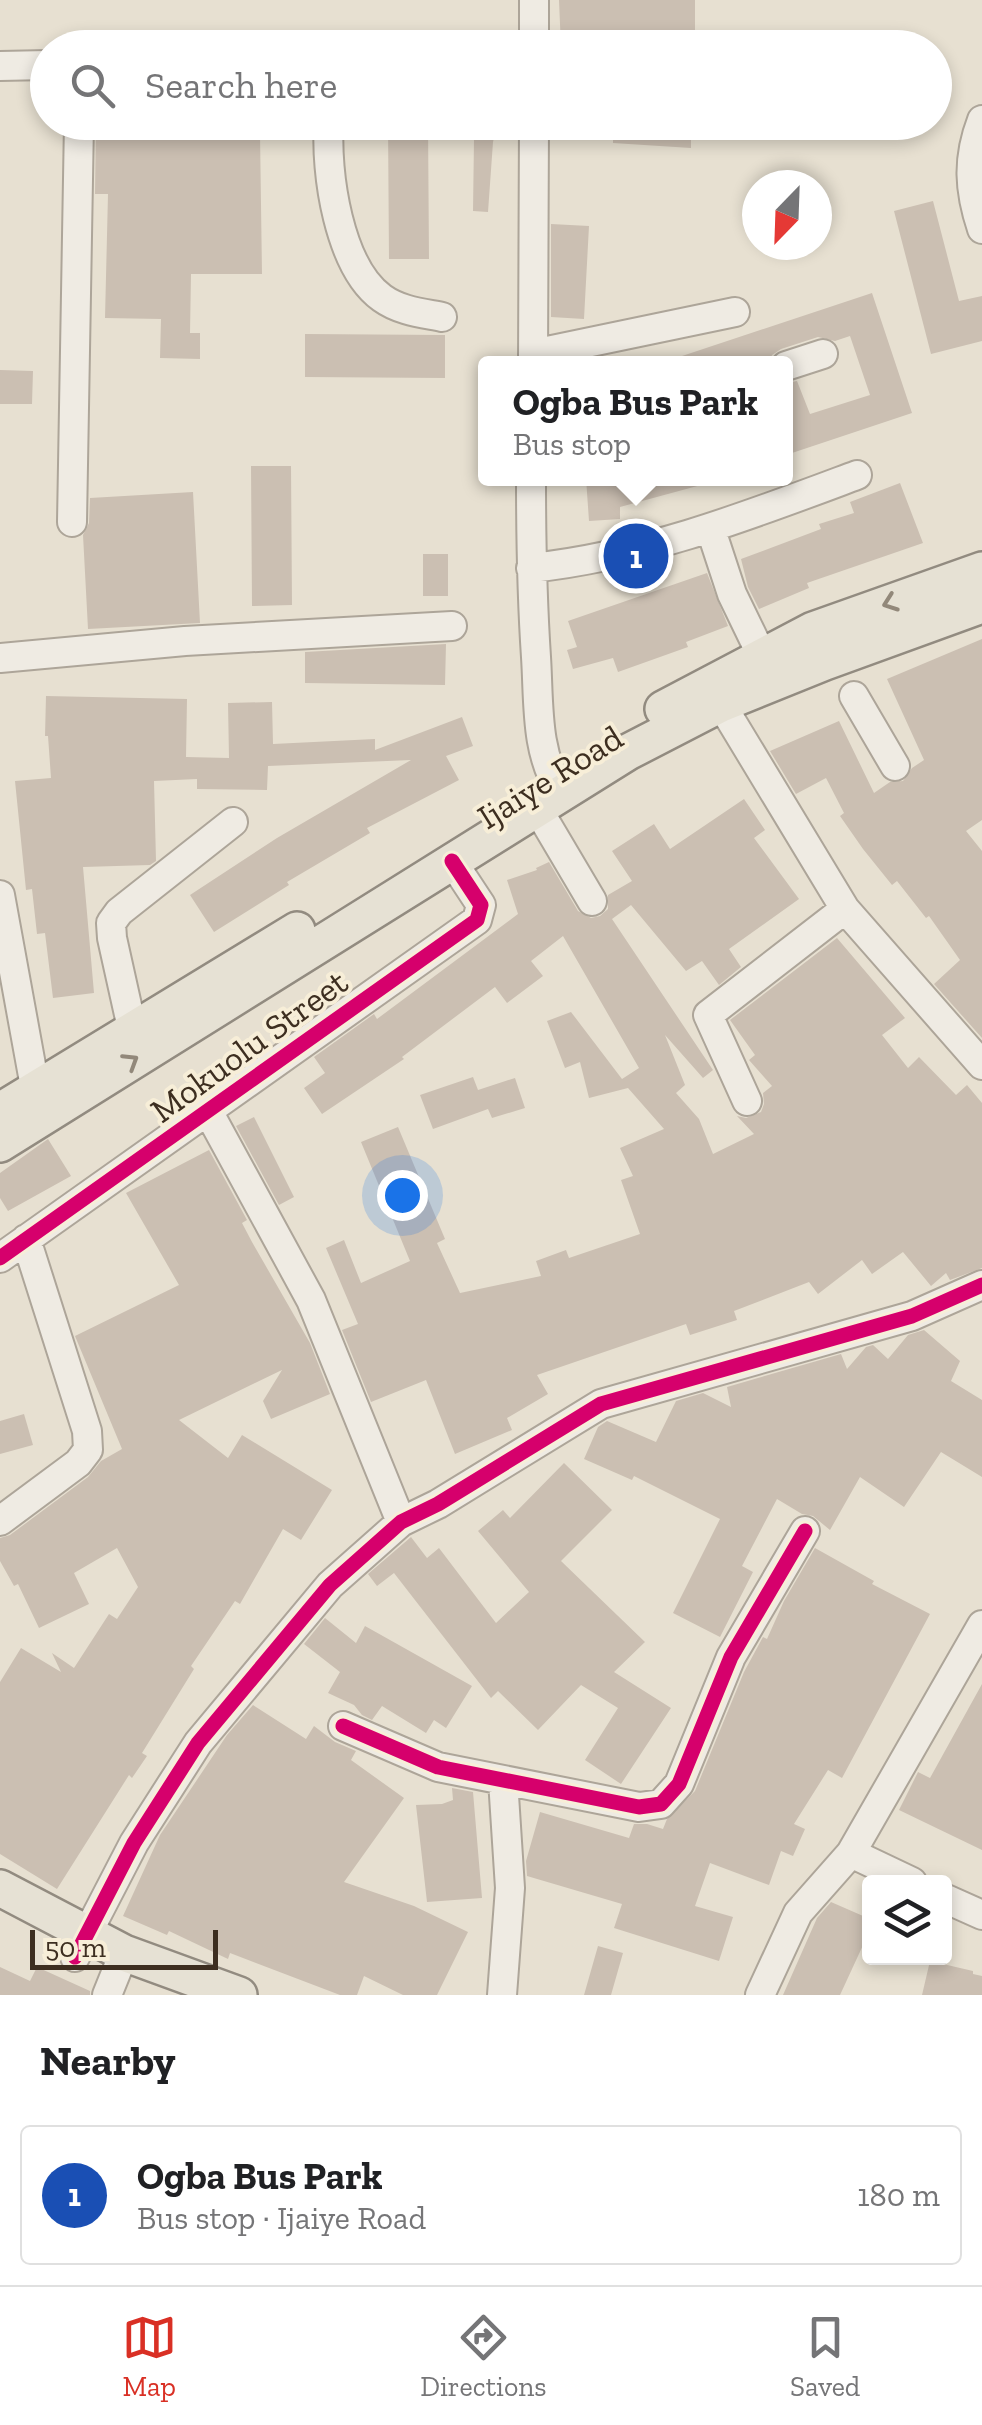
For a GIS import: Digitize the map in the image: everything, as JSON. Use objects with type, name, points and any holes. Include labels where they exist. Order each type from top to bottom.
[{"type":"main road","name":"Ijaiye Road","points":[[42,1101],[132,1028],[549,792],[717,692],[762,656],[814,630],[982,570]]},
{"type":"main road","name":"Ijaiye Road","points":[[717,692],[825,662],[982,605]]},
{"type":"main road","name":"Ijaiye Road","points":[[42,1101],[92,1086],[452,861],[549,792]]},
{"type":"main road","points":[[0,1111],[42,1101]]},
{"type":"main road","points":[[0,1144],[42,1101]]},
{"type":"main road","points":[[0,1888],[115,1974],[168,1995]]},
{"type":"main road","points":[[0,1916],[81,1946]]},
{"type":"main road","points":[[115,1974],[239,1995]]},
{"type":"street","points":[[534,0],[534,30]]},
{"type":"street","points":[[0,66],[30,65]]},
{"type":"street","points":[[982,120],[973,142],[970,194],[982,229]]},
{"type":"street","points":[[72,522],[79,140]]},
{"type":"street","points":[[328,140],[326,158],[346,242],[364,282],[400,308],[442,317]]},
{"type":"street","points":[[533,356],[534,140]]},
{"type":"street","points":[[546,356],[735,312]]},
{"type":"street","points":[[793,364],[823,354]]},
{"type":"street","points":[[531,568],[588,562],[710,530],[857,475]]},
{"type":"street","points":[[532,486],[531,568],[541,743],[549,792],[592,901]]},
{"type":"street","points":[[710,530],[732,594],[762,656]]},
{"type":"street","points":[[0,658],[260,636],[452,626]]},
{"type":"street","points":[[717,692],[845,910],[982,1064]]},
{"type":"street","points":[[854,696],[894,766]]},
{"type":"street","points":[[132,1028],[112,923],[120,912],[233,822]]},
{"type":"street","name":"Mokuolu Street","points":[[0,1258],[477,920],[481,906],[452,861]]},
{"type":"street","points":[[0,895],[42,1101]]},
{"type":"street","points":[[747,1100],[708,1015],[845,910]]},
{"type":"street","points":[[209,1113],[311,1300],[401,1522]]},
{"type":"street","points":[[0,1521],[78,1463],[88,1450],[87,1431],[26,1238]]},
{"type":"street","points":[[81,1946],[134,1842],[198,1743],[330,1585],[401,1522],[438,1504],[601,1404],[912,1316],[982,1286]]},
{"type":"street","points":[[343,1726],[438,1767],[639,1807],[661,1804],[679,1784],[731,1658],[806,1530]]},
{"type":"street","points":[[760,1995],[798,1913],[851,1853],[982,1625]]},
{"type":"street","points":[[502,1995],[510,1888],[503,1780]]},
{"type":"street","points":[[851,1853],[897,1875]]},
{"type":"street","points":[[952,1902],[982,1915]]},
{"type":"building","points":[[559,0],[695,0],[695,30],[560,30]]},
{"type":"building","points":[[96,140],[260,140],[262,274],[191,274],[190,333],[200,333],[200,359],[160,358],[161,319],[105,318],[108,194],[95,194]]},
{"type":"building","points":[[388,140],[428,140],[429,259],[389,259]]},
{"type":"building","points":[[474,140],[494,140],[488,212],[473,211]]},
{"type":"building","points":[[691,140],[691,148],[613,143]]},
{"type":"building","points":[[933,201],[959,301],[982,296],[982,341],[931,354],[894,211]]},
{"type":"building","points":[[551,224],[589,226],[584,319],[551,317]]},
{"type":"building","points":[[872,293],[912,413],[793,453],[793,382],[797,381],[810,414],[870,395],[850,336],[835,341],[818,337],[772,356],[682,356]]},
{"type":"building","points":[[305,334],[445,335],[445,378],[305,377]]},
{"type":"building","points":[[0,370],[33,371],[32,404],[0,404]]},
{"type":"building","points":[[251,466],[291,466],[292,605],[252,606]]},
{"type":"building","points":[[900,483],[923,543],[807,583],[809,588],[759,609],[741,559],[821,529],[819,524],[854,513],[850,502]]},
{"type":"building","points":[[587,486],[697,486],[620,507],[620,519],[589,521]]},
{"type":"building","points":[[193,492],[200,623],[88,629],[83,535],[89,523],[90,498]]},
{"type":"building","points":[[423,554],[448,554],[448,596],[423,596]]},
{"type":"building","points":[[707,573],[728,626],[686,642],[688,647],[618,672],[613,658],[573,669],[567,650],[577,647],[568,621]]},
{"type":"building","points":[[982,639],[982,820],[966,831],[982,851],[982,1038],[934,984],[960,960],[929,916],[926,918],[897,881],[892,885],[863,849],[840,816],[844,813],[826,778],[796,794],[770,751],[839,721],[874,793],[890,782],[903,781],[924,760],[887,679]]},
{"type":"building","points":[[446,644],[445,685],[305,683],[305,652]]},
{"type":"building","points":[[46,696],[187,699],[186,757],[229,758],[228,703],[272,702],[273,744],[375,739],[375,750],[462,717],[473,746],[446,756],[459,780],[367,828],[370,833],[287,882],[289,885],[214,932],[190,895],[277,838],[411,760],[268,766],[267,790],[197,789],[197,779],[154,781],[156,861],[150,865],[83,867],[94,993],[53,998],[45,933],[37,934],[32,889],[26,890],[15,781],[51,778],[45,736]]},
{"type":"building","points":[[744,799],[765,830],[754,838],[799,899],[729,949],[741,967],[719,985],[702,961],[686,971],[631,905],[612,919],[713,1070],[703,1078],[665,1035],[685,1085],[676,1093],[699,1119],[713,1154],[754,1134],[737,1116],[746,1118],[761,1112],[763,1093],[772,1086],[749,1060],[755,1055],[730,1020],[837,938],[905,1018],[882,1035],[908,1068],[919,1057],[956,1095],[967,1085],[982,1103],[982,1268],[950,1280],[946,1273],[931,1286],[903,1252],[872,1274],[862,1260],[818,1294],[809,1282],[734,1311],[737,1320],[690,1335],[686,1324],[537,1375],[548,1394],[507,1418],[512,1430],[455,1454],[426,1380],[371,1402],[342,1330],[358,1324],[326,1248],[344,1240],[361,1283],[410,1261],[361,1142],[398,1127],[445,1239],[437,1243],[460,1293],[541,1276],[536,1261],[566,1250],[569,1258],[640,1234],[621,1180],[633,1176],[620,1148],[664,1129],[628,1088],[589,1098],[580,1062],[565,1068],[547,1021],[571,1012],[622,1079],[639,1068],[563,936],[531,961],[543,976],[507,1003],[495,987],[404,1059],[322,1114],[304,1088],[325,1073],[314,1057],[374,1014],[377,1019],[518,914],[507,880],[549,862],[578,911],[591,918],[600,916],[608,909],[608,895],[632,881],[612,851],[654,824],[670,849]]},
{"type":"building","points":[[473,1077],[478,1090],[515,1078],[525,1108],[492,1118],[488,1109],[433,1129],[420,1095]]},
{"type":"building","points":[[254,1117],[294,1197],[279,1205],[236,1126]]},
{"type":"building","points":[[48,1139],[71,1176],[8,1211],[0,1198],[0,1173]]},
{"type":"building","points":[[209,1150],[247,1220],[242,1223],[310,1343],[330,1394],[271,1419],[263,1401],[282,1370],[179,1420],[228,1458],[242,1435],[332,1490],[301,1540],[283,1529],[240,1604],[235,1601],[191,1666],[194,1669],[142,1753],[147,1756],[132,1778],[129,1775],[57,1889],[0,1854],[0,1682],[21,1648],[61,1672],[52,1653],[74,1668],[109,1614],[117,1619],[138,1587],[117,1548],[74,1573],[89,1604],[39,1628],[18,1584],[14,1586],[0,1561],[0,1538],[10,1535],[88,1477],[101,1461],[122,1449],[75,1336],[179,1285],[126,1193]]},
{"type":"building","points":[[924,1330],[960,1361],[951,1381],[982,1400],[982,1477],[941,1452],[904,1507],[860,1477],[830,1530],[813,1516],[777,1499],[742,1566],[753,1572],[720,1637],[673,1613],[720,1519],[634,1476],[632,1480],[584,1459],[598,1427],[607,1421],[656,1442],[676,1401],[703,1393],[731,1407],[727,1387],[841,1354],[847,1369],[866,1347],[873,1345],[888,1359],[908,1335]]},
{"type":"building","points":[[24,1414],[33,1445],[0,1454],[0,1421]]},
{"type":"building","points":[[564,1463],[612,1510],[561,1561],[645,1642],[614,1672],[671,1708],[621,1784],[585,1760],[618,1708],[581,1685],[538,1730],[498,1691],[491,1698],[394,1573],[377,1586],[368,1574],[411,1537],[427,1558],[439,1548],[496,1623],[529,1592],[478,1531],[503,1510],[510,1518]]},
{"type":"building","points":[[815,1548],[930,1614],[842,1778],[828,1770],[794,1824],[805,1829],[793,1856],[781,1851],[769,1885],[710,1863],[695,1906],[733,1917],[719,1961],[614,1928],[622,1904],[527,1876],[526,1861],[540,1812],[629,1838],[634,1824],[663,1829],[667,1819],[695,1791],[744,1672],[763,1637],[767,1639]]},
{"type":"building","points":[[325,1618],[356,1643],[365,1626],[472,1686],[446,1728],[434,1720],[426,1733],[382,1706],[372,1720],[354,1705],[328,1693],[340,1672],[304,1644]]},
{"type":"building","points":[[982,1684],[982,1850],[899,1810],[918,1772],[930,1778]]},
{"type":"building","points":[[253,1705],[306,1739],[314,1726],[335,1742],[356,1751],[351,1760],[404,1798],[344,1882],[414,1906],[468,1932],[437,1995],[403,1995],[364,1976],[357,1995],[340,1995],[230,1953],[228,1959],[169,1931],[167,1935],[123,1916],[160,1835],[227,1735]]},
{"type":"building","points":[[452,1788],[473,1792],[482,1898],[427,1902],[416,1805],[453,1800]]},
{"type":"building","points":[[831,1902],[862,1916],[862,1947],[840,1995],[783,1995],[817,1918]]},
{"type":"building","points":[[598,1946],[623,1953],[611,1995],[584,1995]]},
{"type":"building","points":[[929,1965],[947,1965],[982,1976],[982,1995],[922,1995]]},
{"type":"building","points":[[0,1967],[30,1981],[37,1967],[90,1991],[90,1995],[0,1995]]},
{"type":"cycle path","points":[[0,1258],[477,920],[481,905],[452,861]]},
{"type":"cycle path","points":[[75,1957],[134,1843],[198,1743],[330,1585],[401,1522],[438,1504],[601,1404],[912,1316],[982,1285]]},
{"type":"cycle path","points":[[343,1726],[438,1767],[639,1807],[661,1804],[679,1784],[731,1657],[805,1531]]},
{"type":"place","name":"Ogba Bus Park","points":[[636,556]]}]
